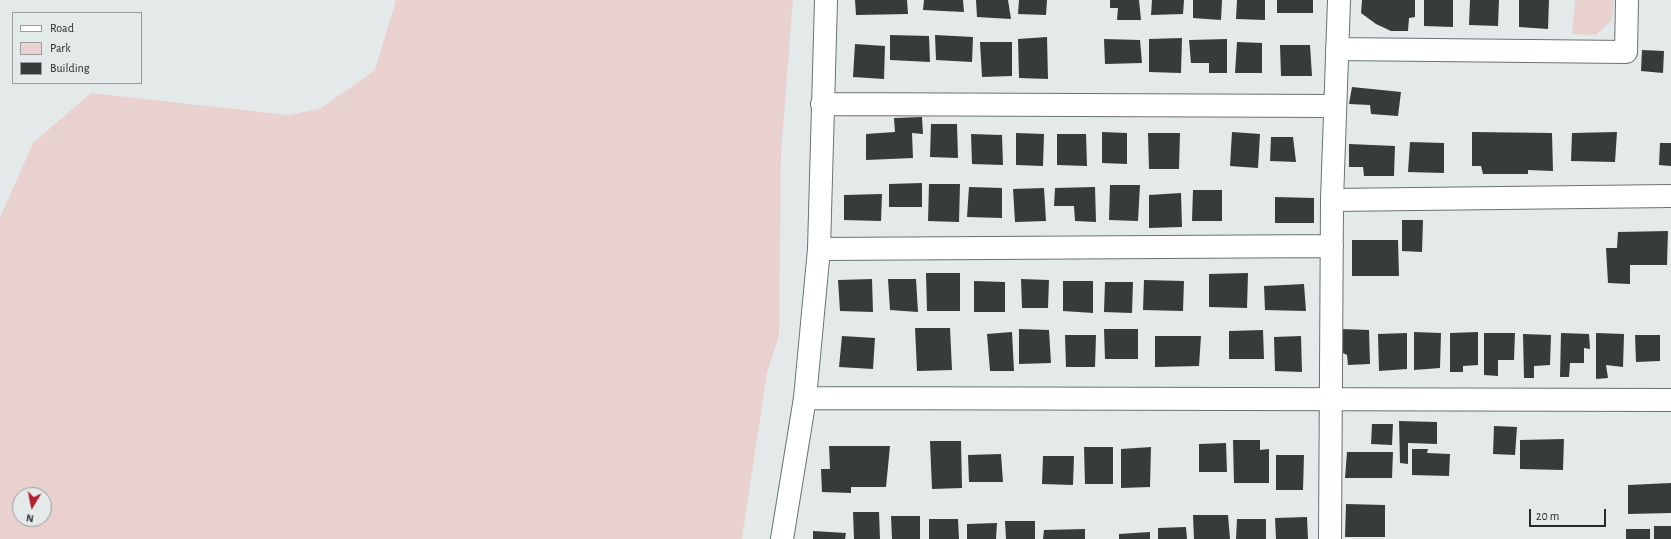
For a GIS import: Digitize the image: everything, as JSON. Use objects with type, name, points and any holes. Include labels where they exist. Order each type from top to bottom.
[{"type":"street","points":[[782,539],[805,398],[819,249],[826,0]]},
{"type":"street","points":[[1330,539],[1332,200],[1339,0]]},
{"type":"street","points":[[1337,49],[1626,52],[1627,0]]},
{"type":"street","points":[[822,104],[1335,106]]},
{"type":"street","points":[[1332,200],[1671,196]]},
{"type":"street","points":[[819,249],[1332,246]]},
{"type":"street","points":[[805,398],[1671,400]]},
{"type":"green space","points":[[396,0],[793,0],[781,152],[779,336],[767,372],[742,539],[0,539],[0,218],[33,143],[91,93],[288,115],[320,109],[375,70]]},
{"type":"green space","points":[[1575,0],[1614,0],[1612,20],[1596,35],[1572,34]]},
{"type":"building","points":[[855,0],[907,0],[908,14],[856,15]]},
{"type":"building","points":[[924,0],[963,0],[964,12],[923,10]]},
{"type":"building","points":[[976,0],[1008,0],[1011,19],[977,17]]},
{"type":"building","points":[[1019,0],[1047,0],[1046,15],[1018,14]]},
{"type":"building","points":[[1110,0],[1139,0],[1141,20],[1117,20],[1118,8],[1110,8]]},
{"type":"building","points":[[1152,0],[1184,0],[1183,14],[1151,15]]},
{"type":"building","points":[[1193,0],[1222,0],[1221,20],[1193,18]]},
{"type":"building","points":[[1237,0],[1265,0],[1265,20],[1236,19]]},
{"type":"building","points":[[1277,0],[1313,0],[1313,13],[1277,13]]},
{"type":"building","points":[[1362,0],[1415,0],[1415,17],[1409,18],[1408,31],[1391,31],[1376,24],[1361,13]]},
{"type":"building","points":[[1424,0],[1453,0],[1453,27],[1424,26]]},
{"type":"building","points":[[1470,0],[1499,0],[1498,26],[1469,25]]},
{"type":"building","points":[[1519,0],[1549,0],[1548,29],[1519,27]]},
{"type":"building","points":[[890,35],[929,36],[930,62],[890,60]]},
{"type":"building","points":[[935,35],[973,37],[972,62],[936,60]]},
{"type":"building","points":[[1047,37],[1048,79],[1019,78],[1018,39]]},
{"type":"building","points":[[1182,38],[1181,73],[1149,72],[1149,39]]},
{"type":"building","points":[[1104,39],[1140,40],[1142,63],[1105,64]]},
{"type":"building","points":[[1227,39],[1227,73],[1209,73],[1209,63],[1191,63],[1189,40]]},
{"type":"building","points":[[980,42],[1012,42],[1012,76],[982,77]]},
{"type":"building","points":[[1237,42],[1262,43],[1262,73],[1235,73]]},
{"type":"building","points":[[855,44],[885,46],[884,79],[853,77]]},
{"type":"building","points":[[1280,45],[1310,45],[1312,76],[1281,76]]},
{"type":"building","points":[[1642,50],[1664,51],[1663,73],[1641,71]]},
{"type":"building","points":[[1352,87],[1401,92],[1398,116],[1371,114],[1370,105],[1349,104]]},
{"type":"building","points":[[922,117],[923,134],[912,133],[913,158],[866,160],[866,134],[895,132],[894,118]]},
{"type":"building","points":[[931,124],[957,124],[958,158],[930,157]]},
{"type":"building","points":[[1102,132],[1127,133],[1127,164],[1102,163]]},
{"type":"building","points":[[1232,132],[1260,134],[1258,168],[1230,166]]},
{"type":"building","points":[[1472,132],[1552,133],[1553,171],[1528,170],[1528,174],[1483,174],[1481,166],[1472,166]]},
{"type":"building","points":[[1617,132],[1615,162],[1571,161],[1572,133]]},
{"type":"building","points":[[1016,133],[1044,134],[1043,166],[1016,165]]},
{"type":"building","points":[[1148,133],[1180,133],[1179,169],[1149,169]]},
{"type":"building","points":[[971,134],[1002,135],[1003,165],[972,164]]},
{"type":"building","points":[[1057,134],[1086,134],[1087,166],[1057,165]]},
{"type":"building","points":[[1271,137],[1293,137],[1296,162],[1270,161]]},
{"type":"building","points":[[1410,142],[1444,143],[1444,173],[1408,172]]},
{"type":"building","points":[[1660,143],[1671,143],[1671,166],[1659,165]]},
{"type":"building","points":[[1349,144],[1395,146],[1394,176],[1364,176],[1363,167],[1349,167]]},
{"type":"building","points":[[922,183],[922,207],[889,207],[889,184]]},
{"type":"building","points":[[929,184],[960,184],[959,222],[928,221]]},
{"type":"building","points":[[1110,185],[1140,185],[1138,221],[1109,220]]},
{"type":"building","points":[[969,187],[1002,188],[1002,218],[967,217]]},
{"type":"building","points":[[1095,187],[1096,222],[1075,221],[1074,206],[1054,206],[1055,188]]},
{"type":"building","points":[[1044,188],[1046,221],[1015,222],[1013,189]]},
{"type":"building","points":[[1193,190],[1222,190],[1222,221],[1192,221]]},
{"type":"building","points":[[1181,193],[1182,227],[1149,228],[1149,195]]},
{"type":"building","points":[[882,194],[881,221],[844,220],[844,195]]},
{"type":"building","points":[[1275,197],[1314,198],[1314,223],[1275,223]]},
{"type":"building","points":[[1402,220],[1423,220],[1422,252],[1402,251]]},
{"type":"building","points":[[1668,231],[1667,265],[1630,265],[1630,284],[1608,283],[1606,248],[1617,248],[1618,232]]},
{"type":"building","points":[[1352,240],[1398,240],[1399,276],[1352,276]]},
{"type":"building","points":[[926,273],[960,273],[960,311],[927,311]]},
{"type":"building","points":[[1248,273],[1247,308],[1209,307],[1209,274]]},
{"type":"building","points":[[872,279],[873,312],[840,311],[838,280]]},
{"type":"building","points":[[888,279],[916,279],[918,312],[890,310]]},
{"type":"building","points":[[1021,279],[1049,280],[1048,308],[1022,308]]},
{"type":"building","points":[[1144,280],[1184,281],[1183,311],[1143,310]]},
{"type":"building","points":[[974,281],[1005,282],[1005,312],[974,312]]},
{"type":"building","points":[[1063,281],[1093,281],[1093,313],[1063,311]]},
{"type":"building","points":[[1105,282],[1133,282],[1132,313],[1104,312]]},
{"type":"building","points":[[1304,284],[1306,311],[1265,310],[1264,286]]},
{"type":"building","points":[[915,328],[950,328],[952,370],[917,371]]},
{"type":"building","points":[[1019,329],[1049,330],[1051,363],[1019,364]]},
{"type":"building","points":[[1104,329],[1138,329],[1138,359],[1105,359]]},
{"type":"building","points":[[1341,329],[1369,330],[1370,364],[1348,365],[1347,355],[1343,353]]},
{"type":"building","points":[[1263,330],[1264,359],[1229,359],[1229,331]]},
{"type":"building","points":[[1012,332],[1014,371],[990,371],[987,334]]},
{"type":"building","points":[[1414,332],[1441,333],[1440,368],[1414,370]]},
{"type":"building","points":[[1478,332],[1478,365],[1463,366],[1463,372],[1450,372],[1450,333]]},
{"type":"building","points":[[1407,333],[1407,369],[1379,371],[1378,334]]},
{"type":"building","points":[[1484,333],[1515,333],[1514,360],[1498,360],[1498,376],[1484,375]]},
{"type":"building","points":[[1561,333],[1589,334],[1590,349],[1584,348],[1584,363],[1570,363],[1569,377],[1560,377]]},
{"type":"building","points":[[1596,333],[1624,334],[1623,367],[1606,365],[1608,378],[1596,379]]},
{"type":"building","points":[[1523,334],[1551,335],[1550,365],[1534,366],[1534,378],[1524,378]]},
{"type":"building","points":[[1065,335],[1096,335],[1095,367],[1066,367]]},
{"type":"building","points":[[1635,335],[1660,335],[1660,361],[1636,362]]},
{"type":"building","points":[[842,336],[875,338],[873,369],[839,367]]},
{"type":"building","points":[[1155,336],[1201,336],[1199,366],[1155,367]]},
{"type":"building","points":[[1301,336],[1302,372],[1275,371],[1274,337]]},
{"type":"building","points":[[1399,421],[1437,422],[1437,444],[1408,443],[1408,464],[1400,463]]},
{"type":"building","points":[[1372,424],[1393,424],[1392,445],[1371,444]]},
{"type":"building","points":[[1494,426],[1517,427],[1515,455],[1493,454]]},
{"type":"building","points":[[1564,439],[1563,470],[1520,469],[1520,440]]},
{"type":"building","points":[[1233,440],[1260,440],[1260,450],[1269,449],[1269,483],[1234,483]]},
{"type":"building","points":[[930,441],[961,441],[962,488],[932,489]]},
{"type":"building","points":[[1226,443],[1227,472],[1199,472],[1199,444]]},
{"type":"building","points":[[829,446],[890,446],[886,487],[851,487],[851,493],[822,492],[821,469],[830,469]]},
{"type":"building","points":[[1084,447],[1113,447],[1113,484],[1085,484]]},
{"type":"building","points":[[1151,447],[1150,487],[1121,488],[1121,449]]},
{"type":"building","points":[[1412,449],[1428,449],[1427,453],[1450,454],[1449,476],[1412,475]]},
{"type":"building","points":[[1347,452],[1393,452],[1392,478],[1345,478]]},
{"type":"building","points":[[1001,454],[1003,482],[969,482],[968,455]]},
{"type":"building","points":[[1276,455],[1304,455],[1303,490],[1276,490]]},
{"type":"building","points":[[1043,456],[1074,456],[1073,485],[1042,484]]},
{"type":"building","points":[[1671,483],[1671,513],[1628,514],[1628,485]]},
{"type":"building","points":[[1346,504],[1385,505],[1385,537],[1345,537]]},
{"type":"building","points":[[853,512],[879,512],[880,539],[854,539]]},
{"type":"building","points":[[1193,515],[1228,515],[1230,539],[1194,539]]},
{"type":"building","points":[[891,516],[920,516],[920,539],[892,539]]},
{"type":"building","points":[[1307,517],[1308,539],[1276,539],[1275,518]]},
{"type":"building","points":[[929,519],[958,519],[959,539],[929,539]]},
{"type":"building","points":[[1237,519],[1266,519],[1266,539],[1236,539]]},
{"type":"building","points":[[1005,521],[1035,521],[1035,539],[1006,539]]},
{"type":"building","points":[[997,523],[996,539],[967,539],[967,524]]},
{"type":"building","points":[[1654,526],[1671,526],[1671,539],[1654,539]]},
{"type":"building","points":[[1186,527],[1187,539],[1158,539],[1158,528]]},
{"type":"building","points":[[1085,529],[1085,539],[1043,539],[1044,530]]},
{"type":"building","points":[[1626,529],[1650,529],[1650,539],[1626,539]]},
{"type":"building","points":[[813,531],[846,533],[845,539],[813,539]]},
{"type":"building","points":[[1150,532],[1150,539],[1119,539],[1119,534]]}]
